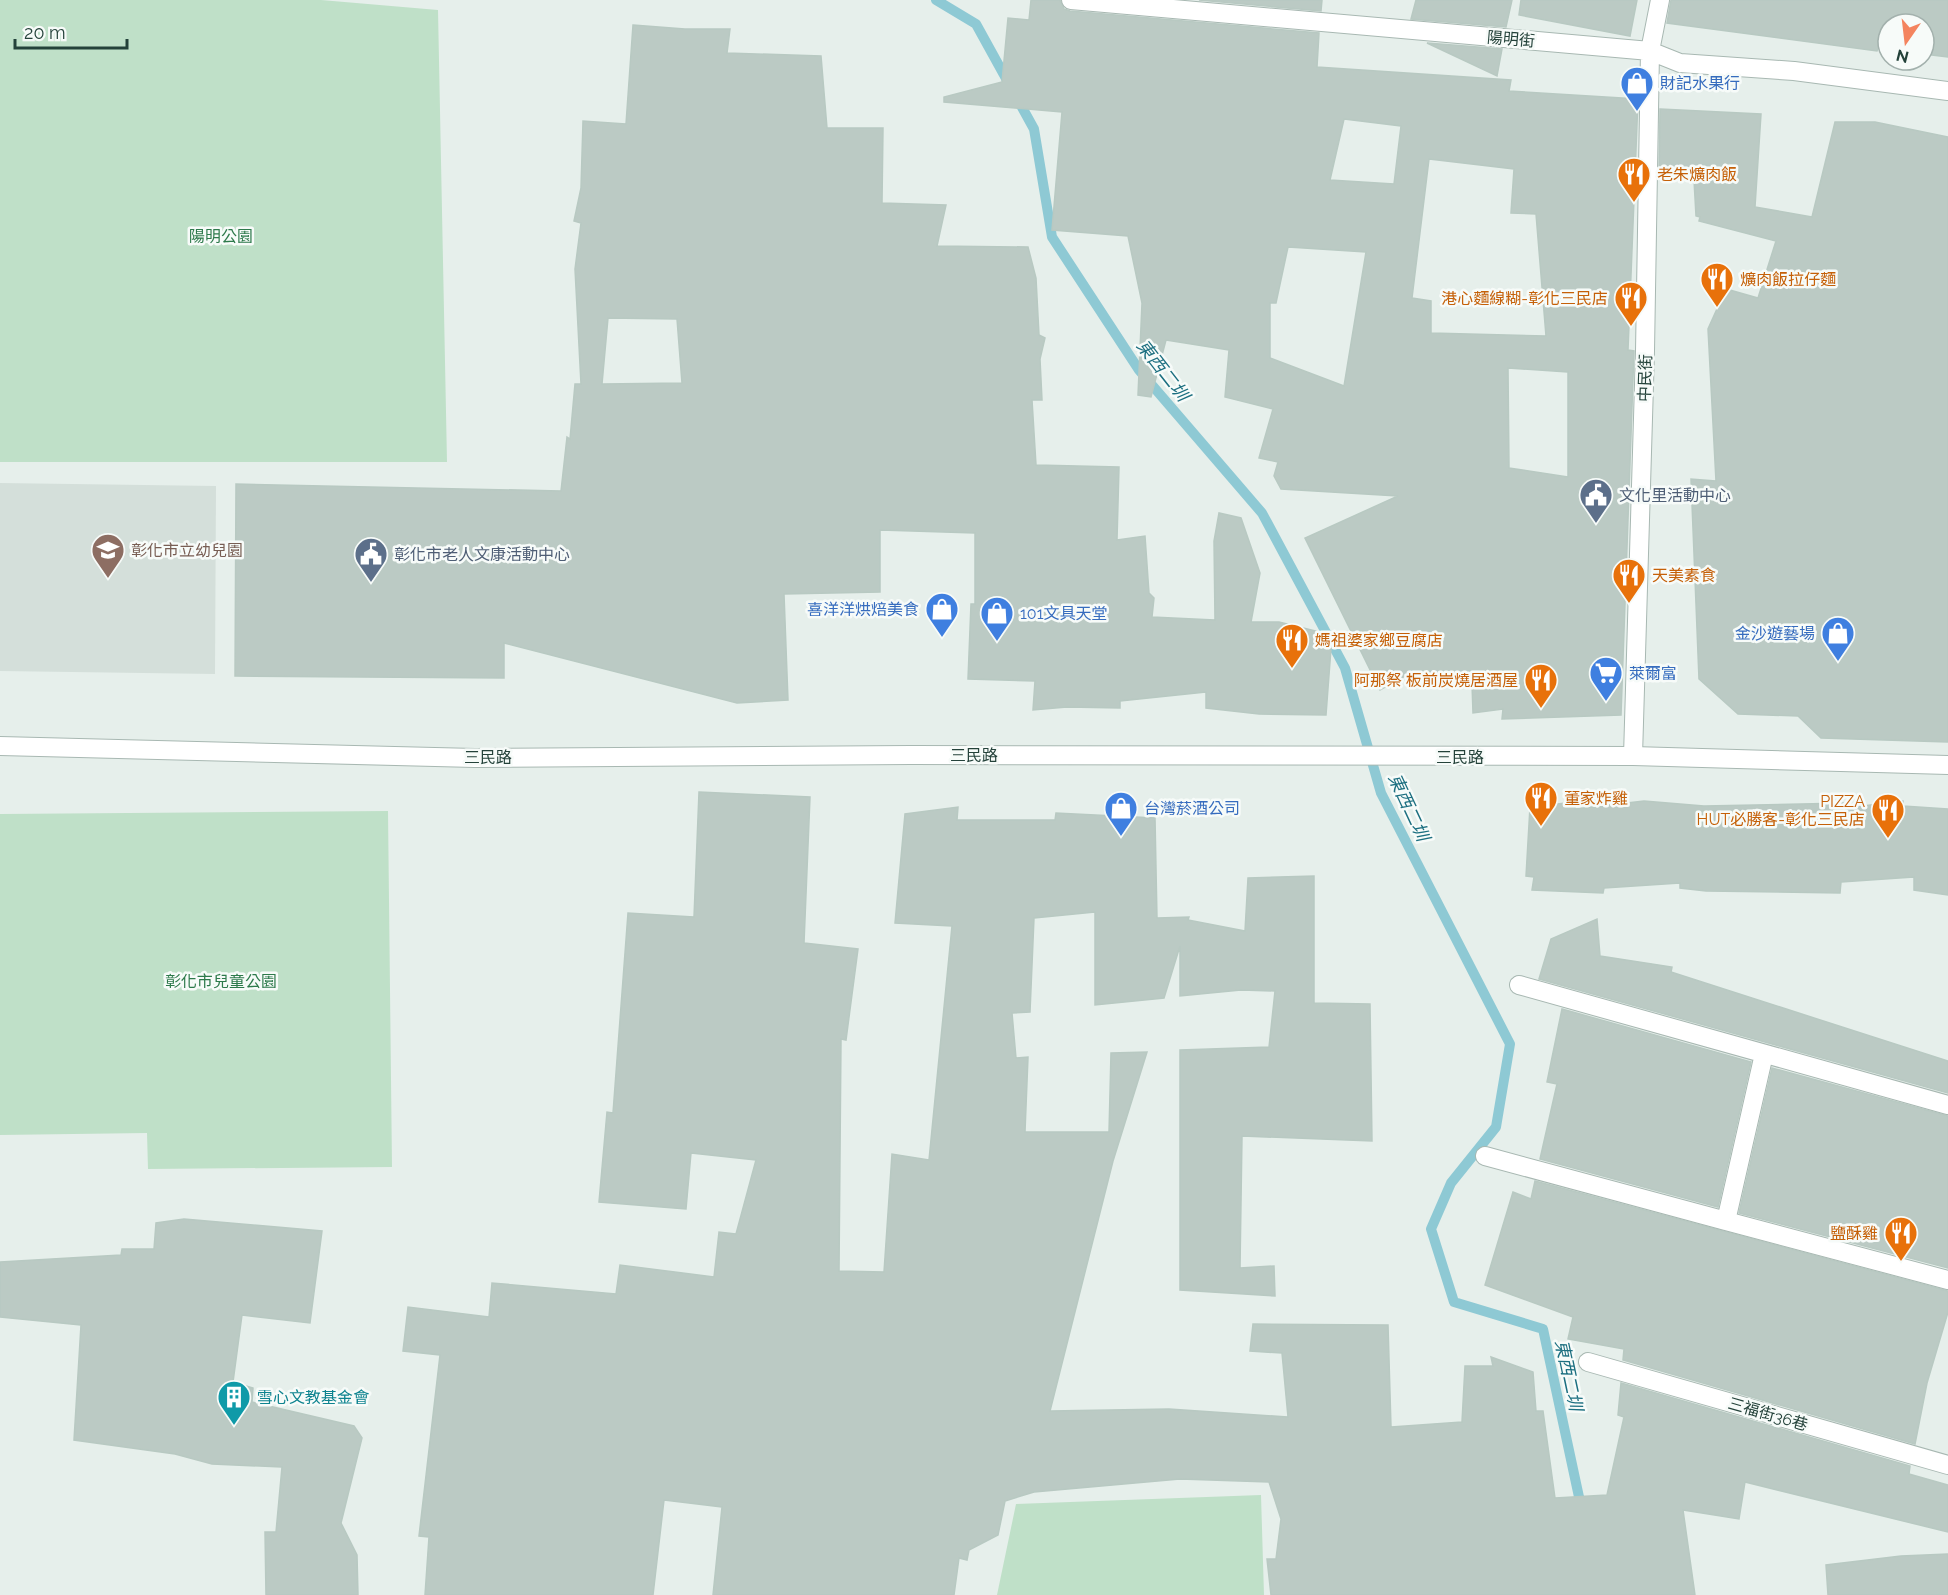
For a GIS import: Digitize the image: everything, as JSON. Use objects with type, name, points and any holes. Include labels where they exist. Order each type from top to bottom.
[{"type":"street","name":"陽明街","points":[[1071,0],[1650,51],[1680,63],[1794,71],[1948,91]]},
{"type":"street","name":"中民街","points":[[1633,756],[1646,339],[1650,51],[1660,0]]},
{"type":"street","name":"三民路","points":[[0,746],[475,758],[899,755],[1633,756],[1948,765]]},
{"type":"street","points":[[1519,984],[1948,1105]]},
{"type":"street","points":[[1726,1221],[1764,1054]]},
{"type":"street","points":[[1485,1156],[1948,1280]]},
{"type":"street","name":"三福街36巷","points":[[1588,1362],[1948,1465]]},
{"type":"shaded area","name":"彰化市立幼兒園","points":[[0,483],[216,486],[215,674],[0,671]]},
{"type":"green space","name":"陽明公園","points":[[0,0],[321,0],[438,10],[447,462],[0,462]]},
{"type":"green space","name":"彰化市兒童公園","points":[[388,811],[392,1167],[148,1169],[147,1133],[0,1135],[0,814]]},
{"type":"green space","points":[[1261,1495],[1264,1595],[997,1595],[1016,1504]]},
{"type":"building","points":[[1031,0],[1060,0],[1064,9],[1070,11],[1319,33],[1317,67],[1511,80],[1509,91],[1638,99],[1628,350],[1634,351],[1621,715],[1502,719],[1503,709],[1473,713],[1472,684],[1405,676],[1380,690],[1305,538],[1398,496],[1281,489],[1274,476],[1278,462],[1259,458],[1273,409],[1225,397],[1229,350],[1166,340],[1151,397],[1138,395],[1142,303],[1128,236],[1052,230],[1062,112],[944,102],[944,97],[1002,82],[1008,18],[1029,20]],"holes":[[[1344,119],[1401,126],[1394,184],[1330,180]],[[1429,159],[1514,169],[1511,213],[1536,214],[1546,336],[1431,333],[1431,301],[1412,298]],[[1288,247],[1366,252],[1344,386],[1270,358],[1270,303],[1276,303]],[[1508,368],[1568,372],[1568,477],[1509,468]]]},
{"type":"building","points":[[1199,0],[1322,0],[1321,11]]},
{"type":"building","points":[[1416,0],[1512,0],[1506,27],[1411,19]]},
{"type":"building","points":[[1521,0],[1637,0],[1630,36],[1519,15]]},
{"type":"building","points":[[1671,0],[1948,0],[1948,57],[1936,56],[1936,12],[1876,12],[1876,51],[1667,23]]},
{"type":"building","points":[[633,25],[685,29],[730,29],[727,53],[821,56],[827,128],[883,128],[882,203],[946,205],[937,246],[1028,247],[1036,278],[1039,335],[1045,338],[1040,359],[1042,400],[1032,400],[1036,465],[1119,467],[1117,540],[1145,536],[1149,593],[1154,598],[1152,617],[1215,620],[1214,541],[1219,513],[1241,518],[1260,573],[1251,622],[1279,622],[1332,635],[1326,715],[1259,714],[1206,708],[1206,692],[1120,701],[1120,708],[1067,707],[1033,710],[1035,681],[968,679],[971,604],[975,604],[975,533],[880,530],[880,592],[784,594],[788,700],[737,703],[504,643],[504,678],[235,676],[236,484],[561,491],[567,437],[570,439],[575,384],[581,384],[575,269],[581,223],[574,221],[581,188],[583,121],[626,124]],"holes":[[[608,318],[677,319],[682,383],[602,384]]]},
{"type":"building","points":[[1427,43],[1502,49],[1497,76]]},
{"type":"building","points":[[1660,109],[1761,114],[1755,207],[1812,217],[1835,122],[1875,122],[1948,137],[1948,742],[1821,738],[1798,716],[1738,714],[1699,679],[1691,479],[1716,481],[1708,329],[1726,289],[1758,298],[1776,241],[1699,221],[1700,217],[1696,216],[1694,180],[1659,178]]},
{"type":"building","points":[[699,792],[810,797],[804,943],[858,949],[846,1040],[841,1039],[839,1271],[884,1272],[892,1154],[929,1160],[952,926],[895,923],[905,814],[958,807],[957,820],[1055,820],[1056,813],[1155,818],[1157,918],[1189,917],[1188,920],[1245,931],[1248,878],[1314,876],[1314,1003],[1370,1004],[1372,1141],[1242,1136],[1240,1268],[1274,1266],[1275,1296],[1180,1290],[1180,1050],[1269,1047],[1275,991],[1241,990],[1180,996],[1180,946],[1164,998],[1095,1005],[1095,912],[1034,918],[1030,1012],[1012,1013],[1016,1058],[1028,1057],[1025,1132],[1109,1132],[1111,1053],[1147,1052],[1113,1161],[1050,1411],[1169,1409],[1288,1417],[1282,1353],[1250,1351],[1253,1324],[1388,1325],[1391,1427],[1462,1422],[1465,1366],[1493,1366],[1491,1357],[1533,1372],[1536,1411],[1543,1411],[1555,1498],[1607,1495],[1624,1417],[1618,1415],[1621,1383],[1910,1466],[1909,1474],[1948,1485],[1948,1532],[1745,1482],[1739,1519],[1683,1510],[1695,1595],[1271,1595],[1267,1559],[1276,1559],[1281,1519],[1269,1482],[1180,1479],[1034,1492],[1005,1501],[998,1535],[969,1550],[967,1560],[959,1558],[954,1595],[713,1595],[722,1507],[664,1500],[653,1595],[425,1595],[429,1537],[419,1536],[440,1355],[403,1351],[408,1307],[489,1317],[492,1283],[616,1294],[620,1265],[714,1277],[719,1232],[736,1234],[756,1160],[691,1153],[686,1209],[599,1202],[607,1112],[613,1113],[628,913],[694,917]]},
{"type":"building","points":[[1644,801],[1704,806],[1846,803],[1846,808],[1903,801],[1903,806],[1948,809],[1948,895],[1914,890],[1914,877],[1841,882],[1840,893],[1706,891],[1680,888],[1680,883],[1604,888],[1603,893],[1532,890],[1534,877],[1526,876],[1530,807],[1575,802],[1575,809]]},
{"type":"building","points":[[1597,919],[1600,956],[1672,967],[1671,972],[1948,1061],[1948,1093],[1539,979],[1551,939]]},
{"type":"building","points":[[1562,1009],[1751,1062],[1718,1207],[1540,1159],[1557,1084],[1547,1082]]},
{"type":"building","points":[[1772,1068],[1948,1116],[1948,1268],[1739,1213]]},
{"type":"building","points":[[1535,1181],[1948,1291],[1948,1312],[1927,1383],[1915,1444],[1623,1360],[1624,1349],[1568,1339],[1573,1317],[1485,1285],[1513,1192],[1531,1199]]},
{"type":"building","points":[[184,1219],[322,1231],[310,1323],[242,1315],[233,1382],[253,1388],[252,1402],[354,1426],[362,1438],[341,1523],[357,1555],[358,1595],[266,1595],[265,1532],[276,1532],[282,1467],[212,1464],[175,1454],[74,1440],[81,1325],[0,1317],[0,1262],[121,1255],[122,1249],[154,1249],[156,1223]]},
{"type":"building","points":[[1948,1554],[1948,1595],[1828,1595],[1826,1565],[1901,1556]]},
{"type":"waterway","name":"東西二圳","points":[[936,0],[976,24],[1034,129],[1052,237],[1139,370],[1262,513],[1345,668],[1381,793],[1510,1044],[1496,1127],[1451,1183],[1431,1229],[1454,1302],[1543,1329],[1579,1497],[1585,1508]]},
{"type":"place","name":"財記水果行","points":[[1637,112]]},
{"type":"place","name":"老朱爌肉飯","points":[[1634,203]]},
{"type":"place","name":"爌肉飯拉仔麵","points":[[1717,308]]},
{"type":"place","name":"港心麵線糊-彰化三民店","points":[[1631,327]]},
{"type":"place","name":"文化里活動中心","points":[[1596,524]]},
{"type":"place","name":"彰化市立幼兒園","points":[[108,579]]},
{"type":"place","name":"彰化市老人文康活動中心","points":[[371,583]]},
{"type":"place","name":"天美素食","points":[[1629,604]]},
{"type":"place","name":"喜洋洋烘焙美食","points":[[942,638]]},
{"type":"place","name":"101文具天堂","points":[[997,642]]},
{"type":"place","name":"金沙遊藝場","points":[[1838,662]]},
{"type":"place","name":"媽祖婆家鄉豆腐店","points":[[1292,669]]},
{"type":"place","name":"萊爾富","points":[[1606,702]]},
{"type":"place","name":"阿那祭 板前炭燒居酒屋","points":[[1541,709]]},
{"type":"place","name":"董家炸雞","points":[[1541,827]]},
{"type":"place","name":"台灣菸酒公司","points":[[1121,837]]},
{"type":"place","name":"PIZZA HUT必勝客-彰化三民店","points":[[1888,839]]},
{"type":"place","name":"鹽酥雞","points":[[1901,1262]]},
{"type":"place","name":"雪心文教基金會","points":[[234,1426]]}]
